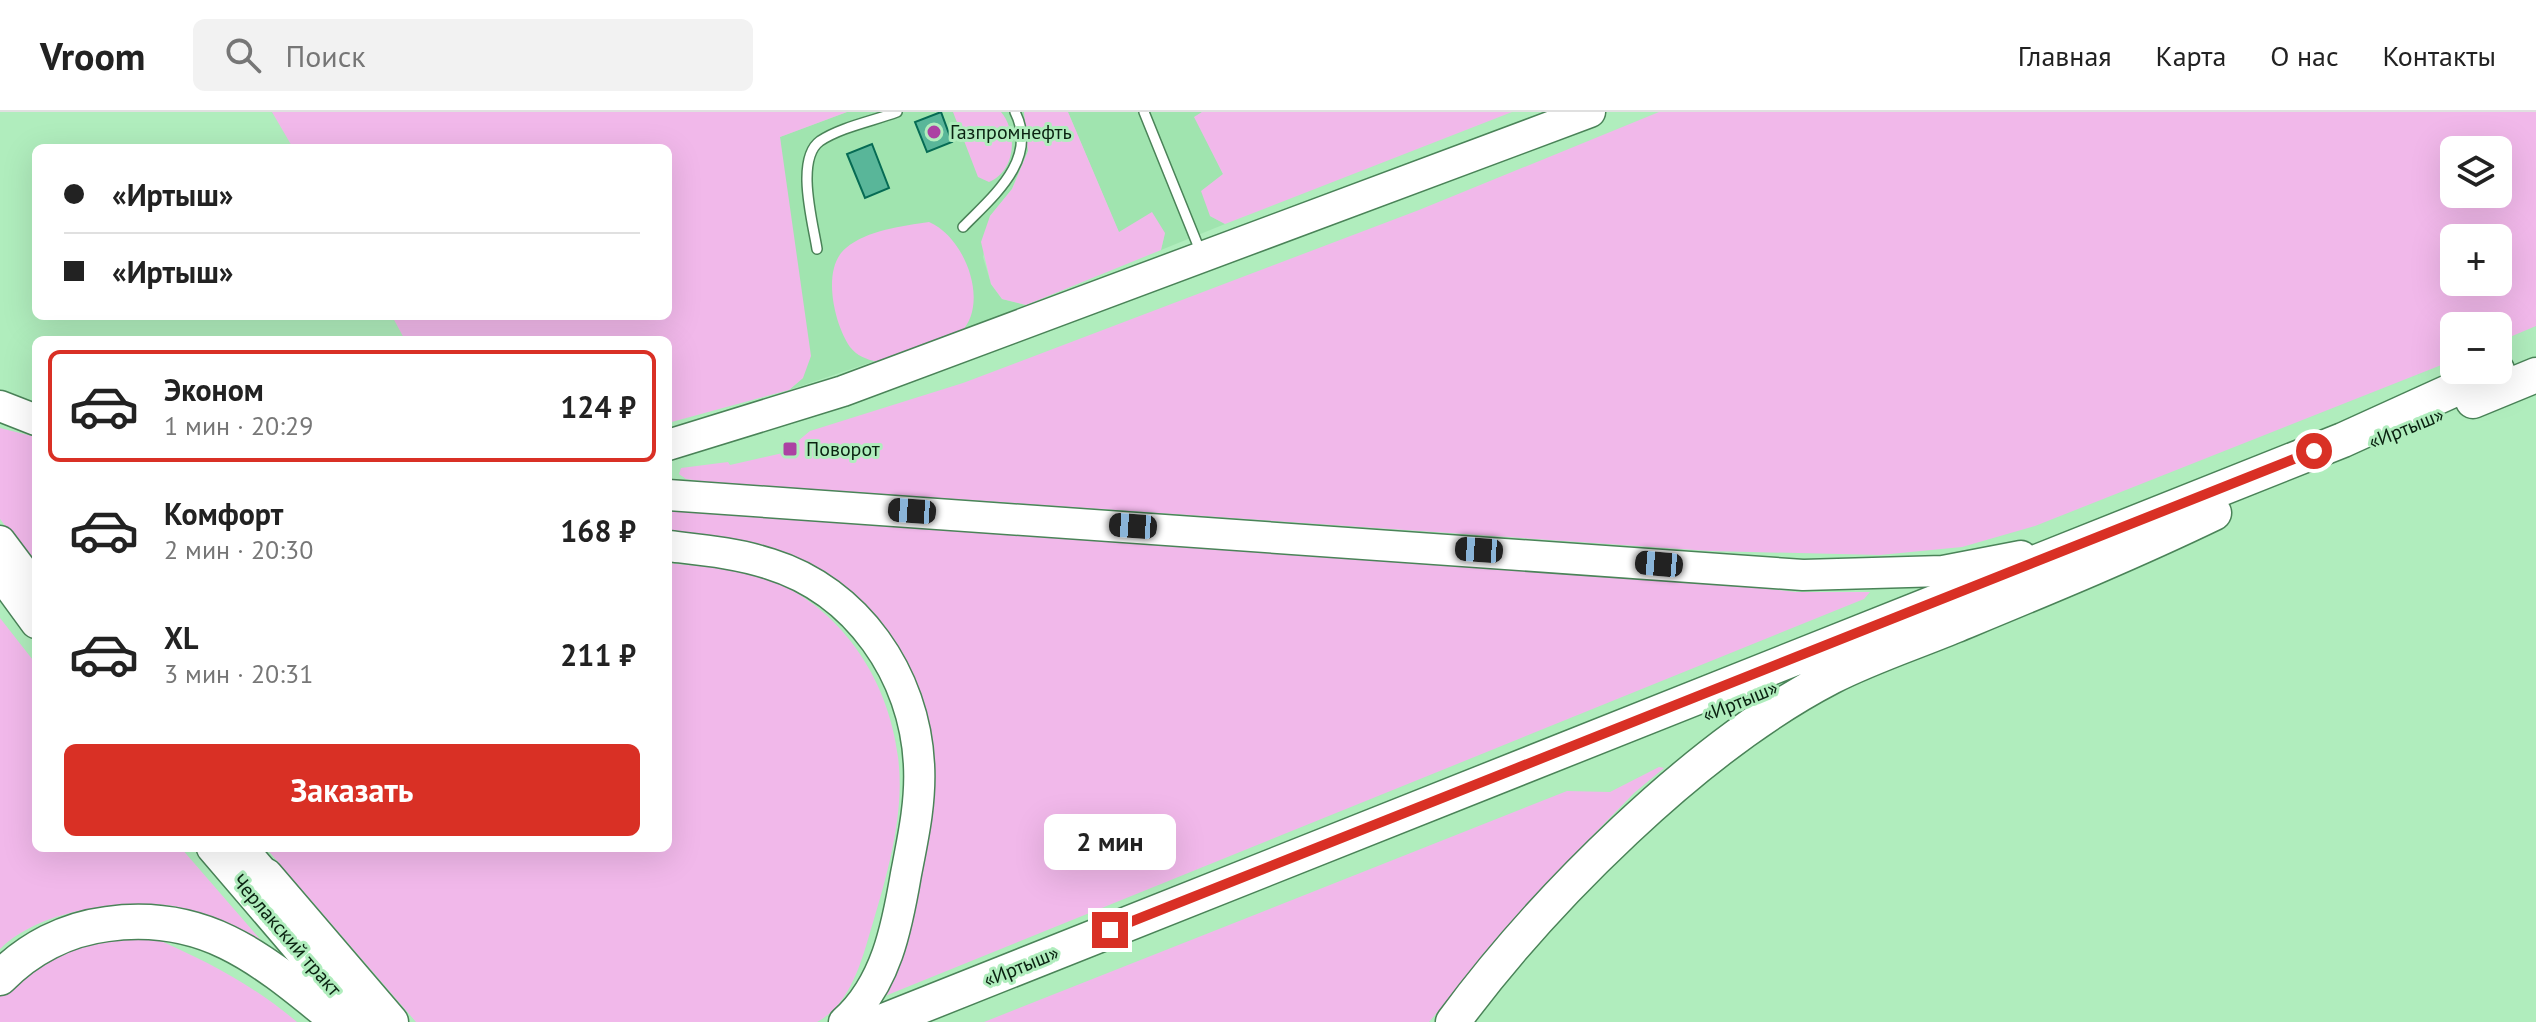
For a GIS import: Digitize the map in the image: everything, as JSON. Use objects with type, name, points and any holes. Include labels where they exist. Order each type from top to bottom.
[{"type":"highway","name":"«Иртыш»","points":[[2512,364],[2536,354]]},
{"type":"highway","name":"«Иртыш»","points":[[942,1022],[2536,375]]},
{"type":"highway","name":"«Иртыш»","points":[[881,1022],[2343,440],[2467,384]]},
{"type":"highway","points":[[1453,1022],[1527,934],[1650,808],[1737,736],[1831,677],[2128,554],[2292,475]]},
{"type":"highway","points":[[258,862],[391,1022]]},
{"type":"highway","points":[[0,978],[32,951],[73,932],[124,921],[175,922],[211,934],[244,951],[339,1022]]},
{"type":"main road","points":[[672,444],[843,391],[1590,112]]},
{"type":"main road","points":[[0,406],[32,418]]},
{"type":"main road","points":[[672,495],[1803,575],[1903,573],[1968,568],[2027,554],[2198,489],[2343,440]]},
{"type":"main road","points":[[0,541],[32,584]]},
{"type":"main road","points":[[672,547],[771,564],[824,588],[860,621],[901,684],[916,740],[917,815],[899,916],[884,961],[867,997],[844,1022]]},
{"type":"main road","points":[[0,574],[32,618]]},
{"type":"main road","name":"Черлакский тракт","points":[[215,852],[361,1022]]},
{"type":"lane","points":[[817,249],[807,183],[808,158],[819,142],[897,112]]},
{"type":"lane","points":[[963,227],[1008,180],[1022,151],[1015,112]]},
{"type":"lane","points":[[1144,112],[1202,257]]},
{"type":"shaded area","points":[[272,112],[847,112],[780,137],[811,356],[803,378],[789,390],[672,422],[672,336],[403,336],[394,320],[672,320],[672,144],[291,144]]},
{"type":"shaded area","points":[[847,112],[1024,112],[1028,151],[1012,189],[990,216],[983,257],[991,284],[1002,299],[1026,305],[961,332],[789,390],[803,378],[780,137]]},
{"type":"shaded area","points":[[953,112],[1001,112],[1010,130],[1012,150],[1005,169],[998,177],[989,182],[978,177]]},
{"type":"shaded area","points":[[1024,112],[1068,112],[1119,232],[1152,212],[1165,233],[1161,250],[1026,305],[1002,299],[991,284],[981,242],[990,216],[1012,189],[1028,151]]},
{"type":"shaded area","points":[[1068,112],[1202,112],[1195,117],[1223,174],[1210,216],[1225,224],[1161,250],[1165,233],[1119,233]]},
{"type":"shaded area","points":[[1202,112],[1512,112],[1225,224],[1210,216],[1201,191],[1223,174],[1194,117]]},
{"type":"shaded area","points":[[1659,112],[2536,112],[2536,326],[2512,336],[2512,312],[2440,312],[2440,366],[2035,526],[1962,547],[1880,555],[1710,551],[708,482],[686,479],[679,474],[681,468],[728,462],[730,465],[796,450],[798,441],[810,431],[963,383],[1419,210]]},
{"type":"shaded area","points":[[929,222],[953,241],[963,256],[973,288],[969,320],[961,332],[877,362],[862,357],[844,337],[835,311],[832,282],[838,257],[864,237]]},
{"type":"shaded area","points":[[0,428],[32,436],[32,561],[0,519]]},
{"type":"shaded area","points":[[672,510],[1659,577],[1796,592],[1870,592],[1864,599],[880,998],[931,779],[867,615],[672,535]]},
{"type":"shaded area","points":[[672,563],[725,568],[758,575],[787,587],[835,623],[870,671],[883,698],[892,727],[900,777],[897,818],[880,900],[855,977],[840,1003],[829,1014],[817,1022],[416,1022],[269,852],[672,852]]},
{"type":"shaded area","points":[[0,618],[32,659],[32,852],[184,852],[292,976],[235,929],[201,913],[164,905],[122,905],[77,911],[34,926],[0,949]]},
{"type":"shaded area","points":[[1659,767],[1664,768],[1634,793],[1563,866],[1429,1022],[984,1022],[1567,791],[1610,792]]},
{"type":"shaded area","points":[[154,938],[229,975],[264,996],[297,1022],[0,1022],[0,995],[16,974],[76,943]]},
{"type":"building","name":"Газпромнефть","points":[[941,112],[952,142],[927,152],[915,122]]},
{"type":"building","points":[[872,144],[889,188],[865,198],[847,154]]},
{"type":"place","name":"Газпромнефть","points":[[934,132]]},
{"type":"place","name":"Поворот","points":[[790,449]]},
{"type":"route","points":[[1110,930],[2314,451]]}]
